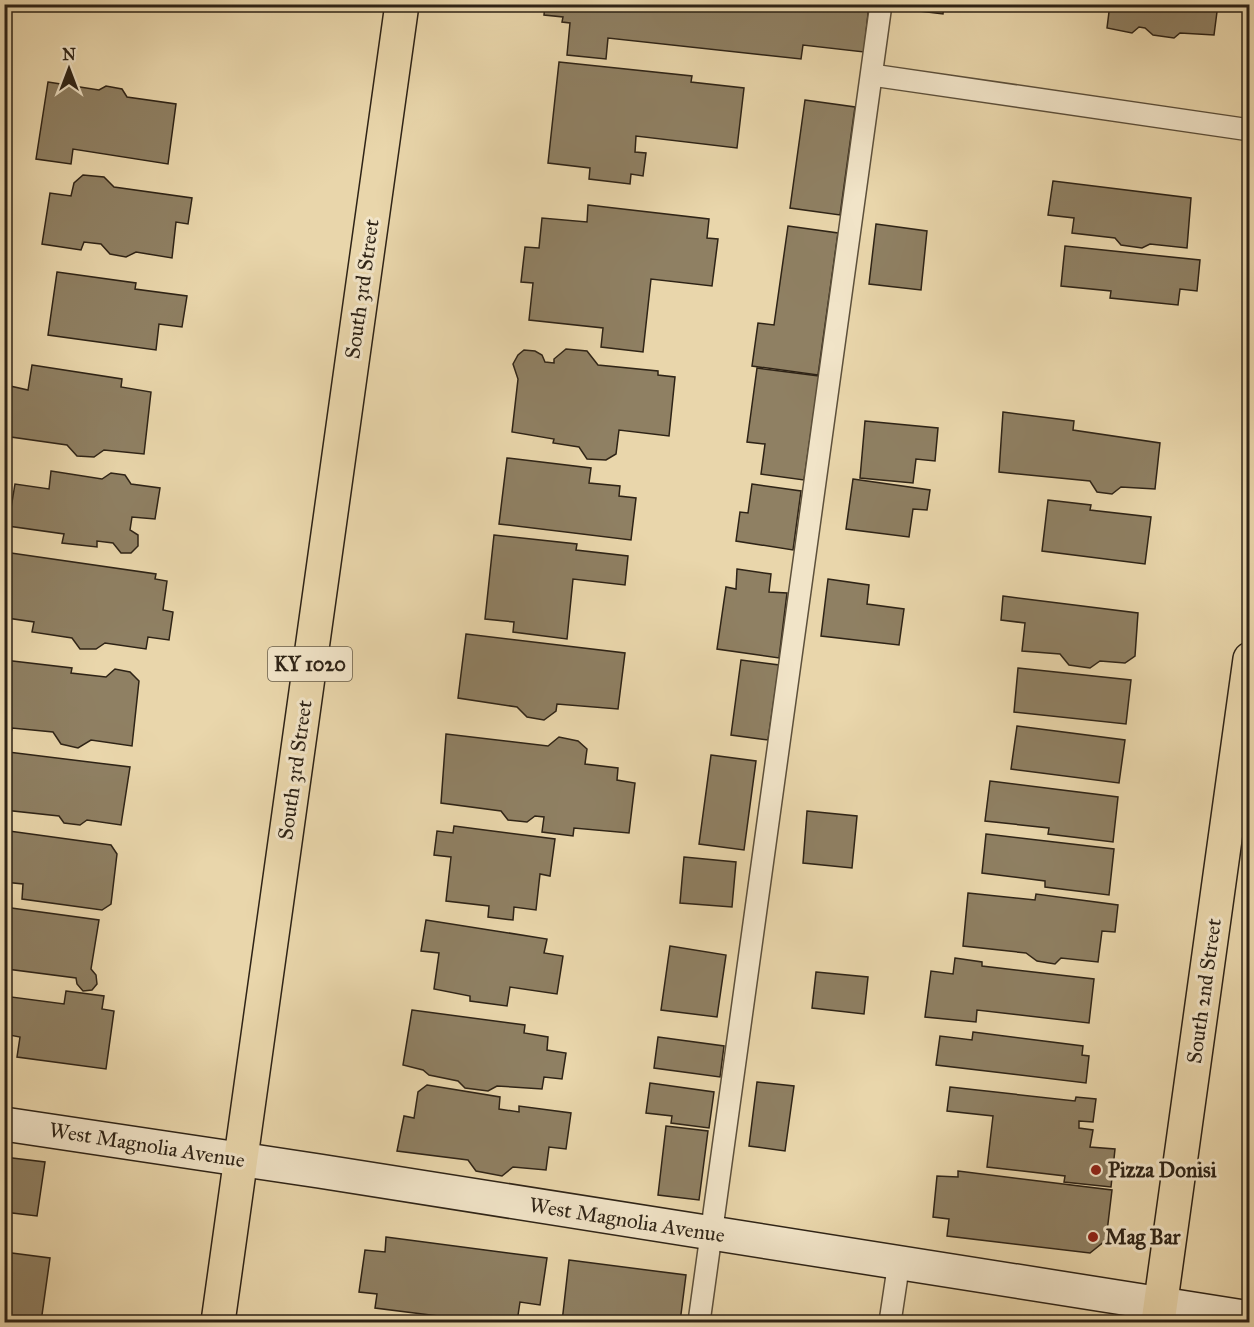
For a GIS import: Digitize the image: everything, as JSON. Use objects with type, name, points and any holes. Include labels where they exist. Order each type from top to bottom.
[{"type":"main road","name":"South 3rd Street","points":[[218,1323],[402,4]]},
{"type":"main road","name":"South 2nd Street","points":[[1159,1313],[1250,659]]},
{"type":"street","name":"West Magnolia Avenue","points":[[4,1124],[899,1262],[1159,1313],[1250,1318]]},
{"type":"lane","points":[[699,1323],[881,4]]},
{"type":"lane","points":[[872,75],[1250,130]]},
{"type":"lane","points":[[890,1323],[899,1262]]},
{"type":"building","points":[[545,4],[869,4],[864,52],[803,45],[801,59],[608,38],[606,59],[567,55],[570,23],[562,22],[563,17],[544,15]]},
{"type":"building","points":[[904,4],[944,4],[943,14],[903,9]]},
{"type":"building","points":[[1110,4],[1218,4],[1214,35],[1180,33],[1174,38],[1153,35],[1145,28],[1139,27],[1132,33],[1107,28]]},
{"type":"building","points":[[559,62],[692,76],[691,82],[744,88],[737,148],[636,136],[635,152],[646,153],[643,176],[631,174],[630,184],[589,179],[590,168],[548,163]]},
{"type":"building","points":[[48,82],[99,90],[106,86],[122,89],[127,97],[176,104],[168,164],[73,149],[71,164],[36,159]]},
{"type":"building","points":[[805,100],[855,107],[840,215],[790,208]]},
{"type":"building","points":[[83,175],[104,177],[114,187],[192,198],[188,224],[176,222],[172,258],[136,252],[126,257],[110,254],[101,244],[84,242],[81,250],[42,244],[50,193],[71,196],[74,183]]},
{"type":"building","points":[[1053,181],[1191,198],[1187,248],[1150,244],[1142,248],[1121,245],[1115,238],[1072,233],[1074,218],[1048,215]]},
{"type":"building","points":[[588,205],[709,219],[707,238],[718,239],[712,286],[651,279],[643,352],[601,347],[603,328],[529,320],[533,283],[521,282],[525,247],[539,248],[542,218],[587,222]]},
{"type":"building","points":[[876,224],[927,231],[921,290],[869,284]]},
{"type":"building","points":[[788,226],[838,233],[818,375],[752,366],[758,323],[774,325]]},
{"type":"building","points":[[1065,246],[1200,260],[1197,291],[1180,289],[1178,305],[1110,298],[1111,291],[1061,286]]},
{"type":"building","points":[[57,272],[136,283],[135,289],[187,296],[182,327],[159,324],[156,350],[48,335]]},
{"type":"building","points":[[566,349],[587,351],[598,365],[658,371],[658,375],[675,377],[669,436],[619,430],[616,454],[606,460],[587,459],[579,447],[553,443],[554,439],[512,432],[518,379],[513,364],[518,355],[524,350],[535,351],[542,355],[545,362],[554,363],[554,359]]},
{"type":"building","points":[[32,365],[122,379],[121,387],[151,392],[144,454],[104,450],[94,457],[77,456],[67,445],[4,436],[4,419],[10,386],[28,390]]},
{"type":"building","points":[[757,368],[819,376],[804,480],[761,474],[765,444],[747,442]]},
{"type":"building","points":[[1003,412],[1074,421],[1073,430],[1160,443],[1155,489],[1121,487],[1112,494],[1097,492],[1090,481],[999,472]]},
{"type":"building","points":[[865,421],[938,428],[935,461],[916,459],[913,483],[860,478]]},
{"type":"building","points":[[507,458],[591,468],[589,483],[620,486],[619,496],[636,498],[631,540],[499,524]]},
{"type":"building","points":[[51,471],[102,479],[111,473],[125,475],[131,484],[160,488],[155,519],[132,517],[130,530],[138,535],[138,546],[131,553],[121,553],[113,543],[97,541],[97,547],[62,543],[64,534],[8,526],[15,484],[49,489]]},
{"type":"building","points":[[853,479],[930,490],[927,510],[913,509],[909,537],[846,529]]},
{"type":"building","points":[[752,484],[801,491],[793,550],[736,541],[740,512],[748,513]]},
{"type":"building","points":[[1048,500],[1091,505],[1090,510],[1151,517],[1145,564],[1042,551]]},
{"type":"building","points":[[494,535],[577,544],[576,550],[628,556],[625,585],[573,579],[567,639],[513,632],[514,622],[485,619]]},
{"type":"building","points":[[4,552],[156,574],[155,579],[167,581],[163,610],[173,612],[169,640],[148,637],[146,649],[105,643],[96,649],[80,649],[72,638],[32,632],[34,622],[7,618],[11,597],[4,596]]},
{"type":"building","points":[[737,569],[771,574],[769,592],[787,593],[779,658],[717,649],[726,587],[736,589]]},
{"type":"building","points":[[828,579],[869,585],[867,604],[904,609],[899,645],[821,636]]},
{"type":"building","points":[[1003,596],[1138,613],[1135,656],[1125,663],[1100,661],[1090,668],[1069,665],[1060,654],[1022,651],[1025,623],[1001,620]]},
{"type":"building","points":[[466,634],[625,653],[618,709],[557,704],[556,711],[544,720],[527,717],[517,707],[458,698]]},
{"type":"building","points":[[4,660],[72,668],[71,673],[106,677],[115,669],[130,672],[139,681],[132,746],[91,740],[78,748],[61,744],[53,732],[12,728],[11,733],[4,732]]},
{"type":"building","points":[[741,660],[779,665],[768,740],[731,735]]},
{"type":"building","points":[[1018,668],[1131,680],[1126,724],[1014,712]]},
{"type":"building","points":[[1017,726],[1125,740],[1119,783],[1011,769]]},
{"type":"building","points":[[446,734],[548,746],[559,737],[578,741],[587,749],[585,764],[618,768],[617,780],[635,783],[629,833],[574,828],[573,836],[542,832],[544,817],[535,816],[527,822],[508,820],[501,811],[441,803]]},
{"type":"building","points":[[8,752],[130,767],[121,825],[87,820],[80,825],[64,823],[59,816],[4,810],[4,779]]},
{"type":"building","points":[[711,755],[756,761],[744,850],[699,844]]},
{"type":"building","points":[[990,781],[1118,797],[1113,842],[1048,834],[1049,828],[985,821]]},
{"type":"building","points":[[807,811],[857,816],[852,868],[803,863]]},
{"type":"building","points":[[454,826],[555,839],[550,876],[540,874],[536,910],[514,907],[513,920],[488,917],[489,906],[446,901],[451,857],[434,855],[437,831],[453,833]]},
{"type":"building","points":[[9,831],[111,845],[117,854],[111,904],[102,910],[22,899],[23,884],[4,882],[4,847],[7,847]]},
{"type":"building","points":[[986,834],[1114,849],[1109,895],[1045,887],[1045,881],[982,873]]},
{"type":"building","points":[[684,857],[736,862],[732,907],[680,903]]},
{"type":"building","points":[[968,893],[1035,900],[1036,894],[1118,905],[1115,932],[1102,931],[1098,962],[1061,958],[1055,964],[1037,961],[1026,953],[963,946]]},
{"type":"building","points":[[4,907],[99,920],[91,969],[96,975],[97,984],[92,990],[83,991],[77,984],[76,978],[7,969],[8,963],[4,963]]},
{"type":"building","points":[[426,920],[547,939],[544,953],[563,956],[557,994],[510,987],[507,1006],[470,1001],[470,996],[434,989],[439,953],[421,951]]},
{"type":"building","points":[[670,946],[726,955],[717,1017],[661,1010]]},
{"type":"building","points":[[955,958],[982,962],[982,966],[1094,979],[1089,1023],[977,1010],[976,1022],[925,1017],[931,971],[953,974]]},
{"type":"building","points":[[816,972],[868,977],[864,1014],[812,1008]]},
{"type":"building","points":[[66,991],[104,996],[102,1009],[114,1011],[106,1069],[17,1057],[20,1037],[4,1034],[4,996],[64,1004]]},
{"type":"building","points":[[412,1010],[525,1025],[524,1033],[548,1037],[547,1050],[566,1053],[562,1079],[544,1077],[542,1089],[497,1086],[488,1091],[465,1088],[458,1081],[429,1075],[423,1070],[403,1065]]},
{"type":"building","points":[[973,1032],[1083,1046],[1082,1055],[1089,1056],[1086,1083],[936,1065],[940,1036],[972,1040]]},
{"type":"building","points":[[658,1037],[724,1046],[720,1077],[654,1068]]},
{"type":"building","points":[[757,1082],[794,1086],[785,1151],[749,1146]]},
{"type":"building","points":[[650,1083],[714,1092],[709,1128],[671,1123],[672,1116],[646,1113]]},
{"type":"building","points":[[427,1085],[500,1097],[499,1109],[519,1112],[519,1106],[571,1113],[566,1149],[549,1147],[546,1170],[513,1167],[502,1176],[476,1171],[468,1160],[397,1151],[404,1116],[414,1118],[418,1092]]},
{"type":"building","points":[[950,1087],[1075,1101],[1076,1097],[1096,1099],[1093,1122],[1079,1121],[1079,1128],[1093,1130],[1090,1147],[1115,1149],[1111,1187],[1064,1182],[1065,1176],[987,1167],[993,1116],[947,1111]]},
{"type":"building","points":[[666,1126],[708,1131],[699,1200],[658,1195]]},
{"type":"building","points":[[4,1157],[45,1162],[37,1216],[4,1212]]},
{"type":"building","points":[[958,1171],[1112,1190],[1106,1240],[1090,1253],[947,1236],[949,1219],[933,1217],[937,1176],[958,1177]]},
{"type":"building","points":[[386,1237],[547,1258],[540,1305],[520,1302],[517,1322],[486,1322],[375,1308],[377,1294],[359,1292],[365,1250],[385,1252]]},
{"type":"building","points":[[4,1252],[50,1258],[41,1322],[4,1322]]},
{"type":"building","points":[[569,1260],[686,1275],[680,1322],[562,1322]]},
{"type":"place","name":"Pizza Donisi","points":[[1096,1170]]},
{"type":"place","name":"Mag Bar","points":[[1093,1237]]}]
